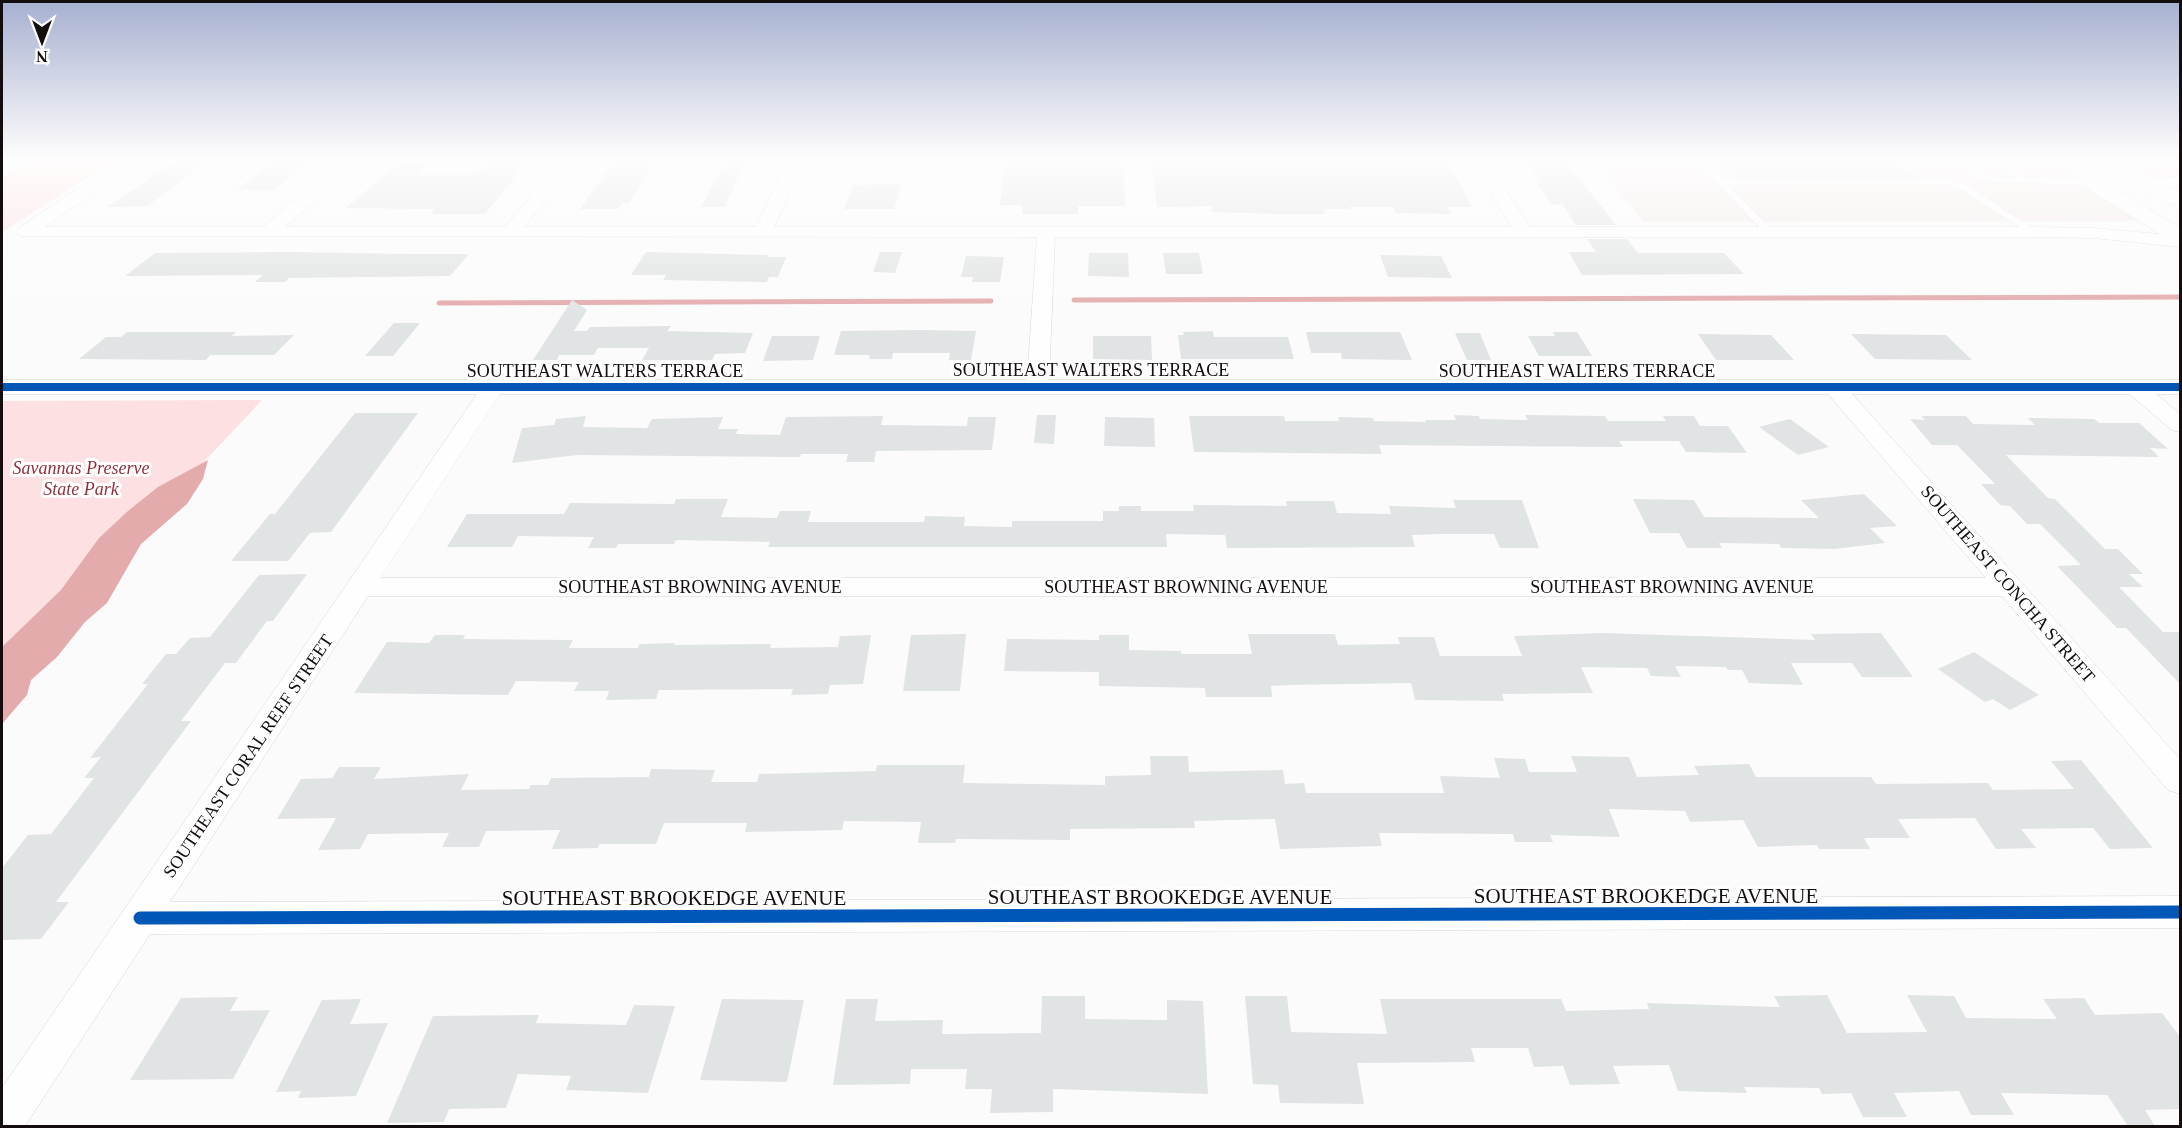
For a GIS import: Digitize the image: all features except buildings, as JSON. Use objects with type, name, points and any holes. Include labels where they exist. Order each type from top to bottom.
[{"type":"street","points":[[58,210],[25,232],[2032,232],[2094,233],[2181,239]]},
{"type":"street","points":[[268,232],[294,210]]},
{"type":"street","points":[[511,231],[529,210]]},
{"type":"street","points":[[762,232],[773,210]]},
{"type":"street","points":[[1510,210],[1525,232]]},
{"type":"street","points":[[2135,210],[2181,239]]},
{"type":"street","points":[[2094,233],[2129,227],[2136,219],[2147,219]]},
{"type":"street","points":[[1038,387],[1046,232]]},
{"type":"street","points":[[2133,386],[2181,425]]},
{"type":"street","name":"SOUTHEAST WALTERS TERRACE","points":[[2,387],[2181,387]]},
{"type":"street","name":"SOUTHEAST CORAL REEF STREET","points":[[2,1124],[493,387]]},
{"type":"street","name":"SOUTHEAST CONCHA STREET","points":[[1834,388],[2181,781]]},
{"type":"street","name":"SOUTHEAST BROWNING AVENUE","points":[[360,587],[2012,587]]},
{"type":"street","name":"SOUTHEAST BROOKEDGE AVENUE","points":[[140,918],[2181,912]]},
{"type":"lane","points":[[1747,210],[1769,232]]},
{"type":"lane","points":[[1998,210],[2032,232]]},
{"type":"shaded area","points":[[1633,210],[2137,210],[2144,214],[2140,221],[1643,222]]},
{"type":"shaded area","points":[[208,460],[203,479],[187,504],[141,544],[107,603],[85,622],[57,657],[31,680],[27,695],[2,724],[2,647],[61,590],[99,538],[128,511],[158,487]]},
{"type":"green space","points":[[2,210],[37,210],[2,232]]},
{"type":"green space","name":"Savannas Preserve State Park","points":[[262,400],[2,677],[2,401]]},
{"type":"waterway","points":[[1074,300],[2180,297]]},
{"type":"waterway","points":[[439,303],[991,301]]},
{"type":"cycle path","points":[[2,387],[2180,387]]},
{"type":"cycle path","points":[[140,918],[2180,912]]}]
